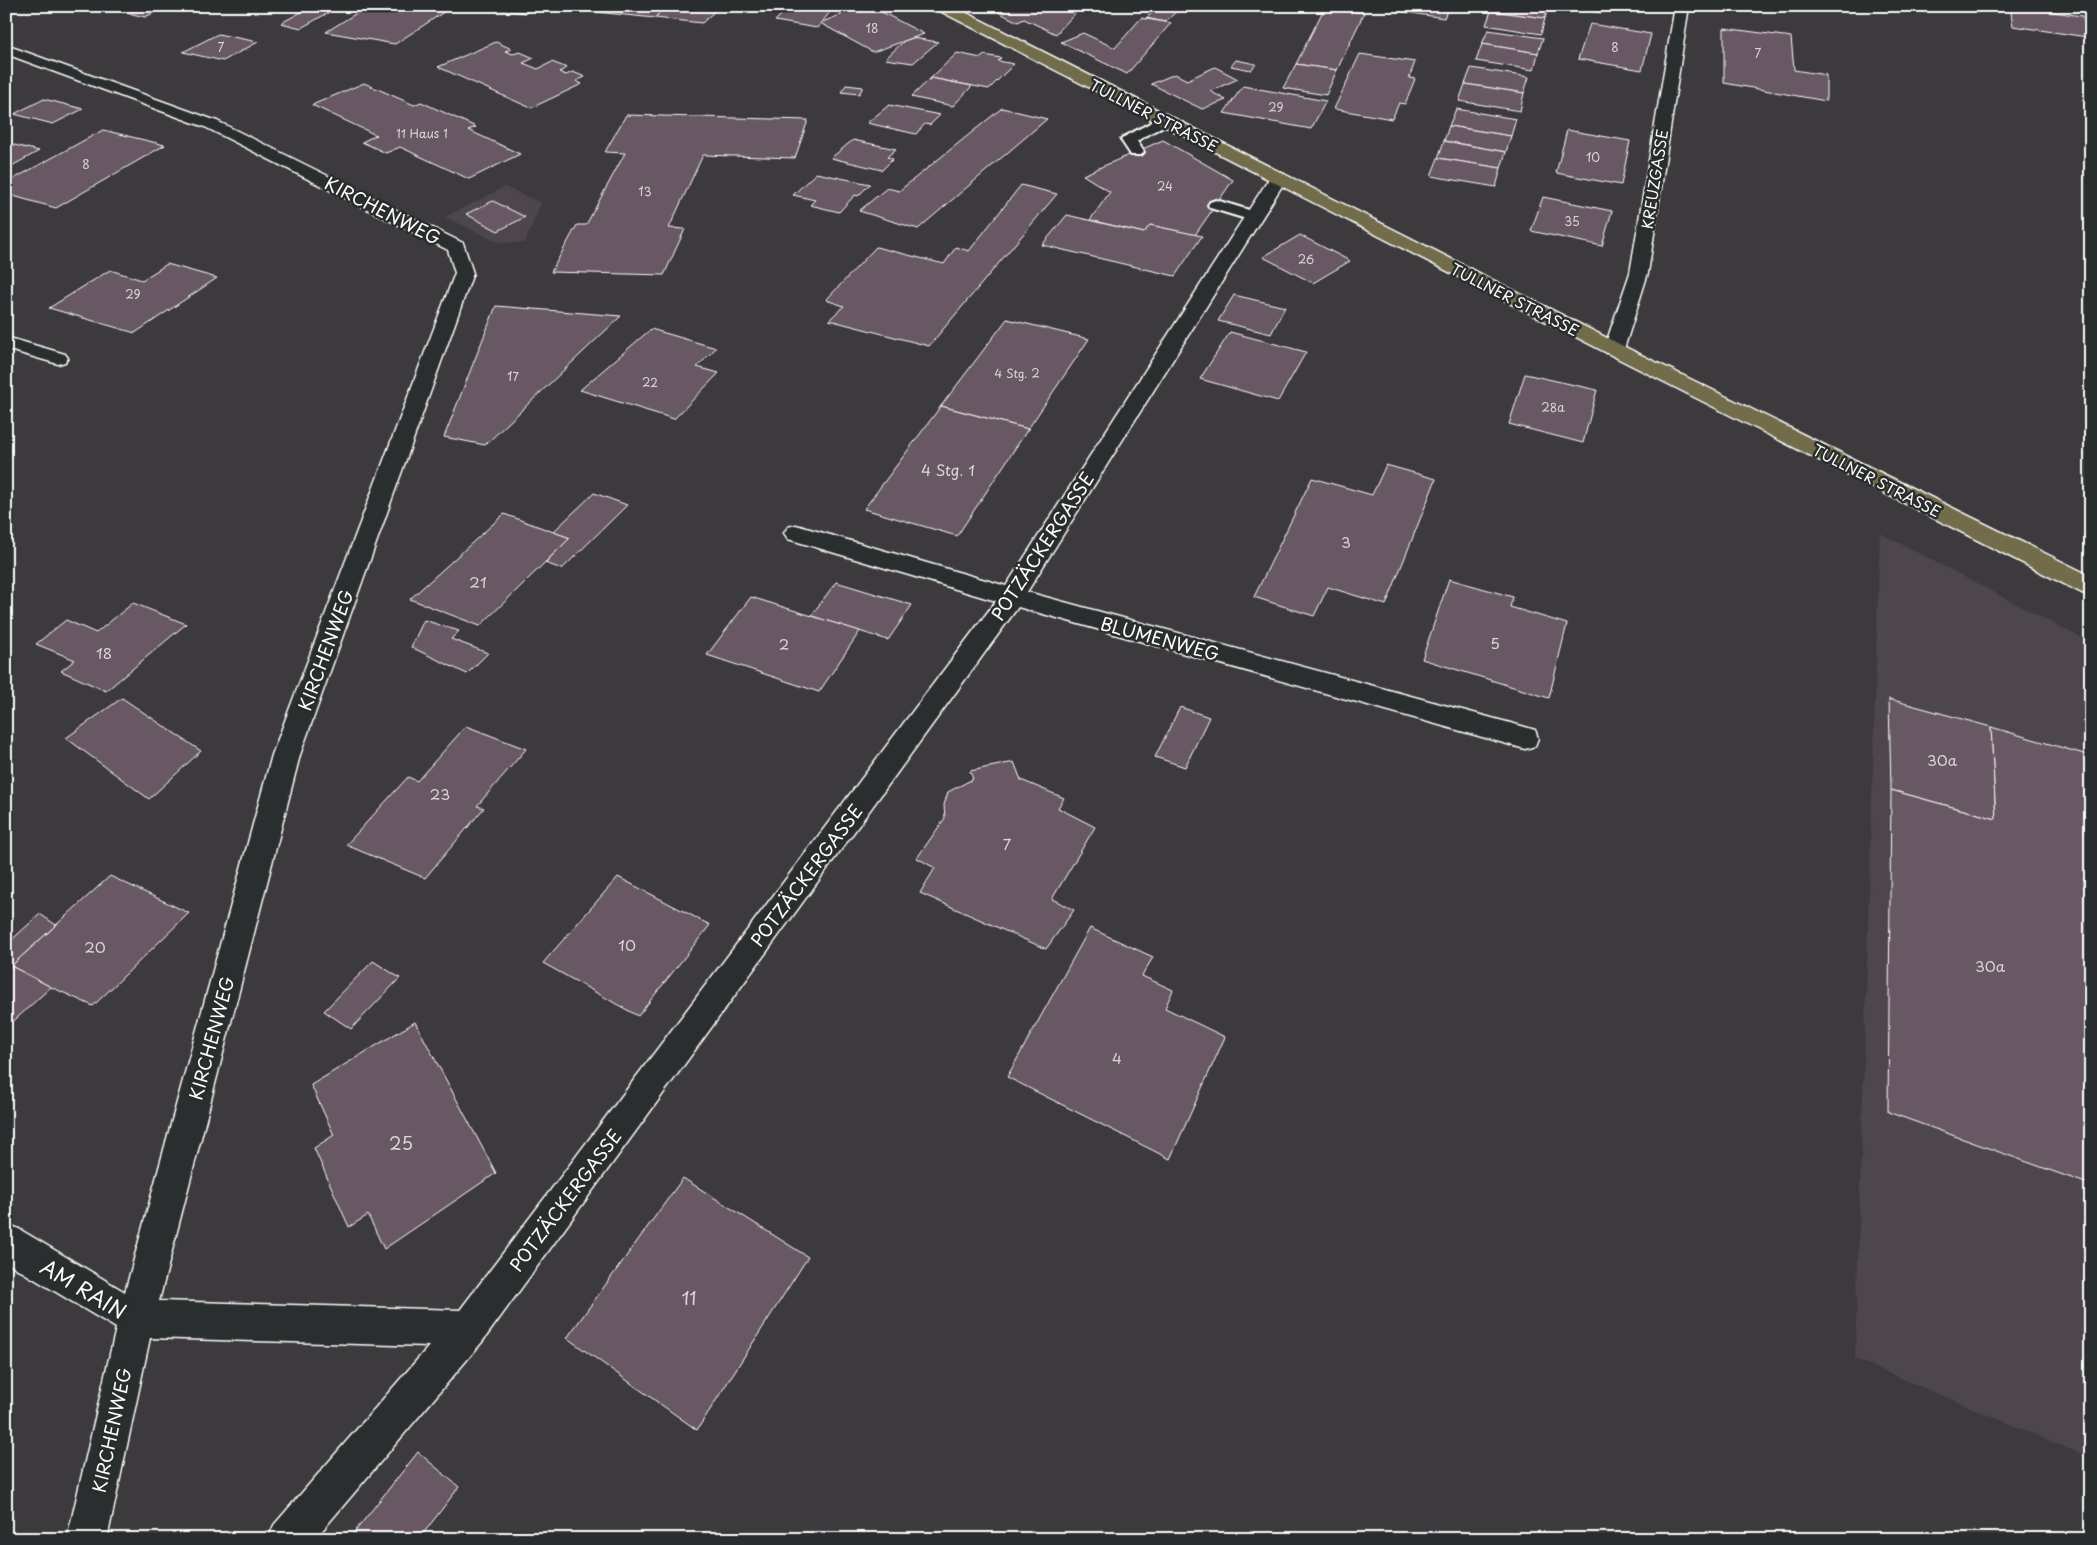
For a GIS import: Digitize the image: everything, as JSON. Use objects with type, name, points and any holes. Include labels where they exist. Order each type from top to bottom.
[{"type":"main road","name":"TULLNER STRASSE","points":[[940,6],[1614,350],[2091,587]]},
{"type":"street","name":"KREUZGASSE","points":[[1614,350],[1639,273],[1682,6]]},
{"type":"street","name":"KIRCHENWEG","points":[[6,48],[211,124],[456,247],[464,273],[286,755],[136,1319],[87,1539]]},
{"type":"street","name":"POTZÄCKERGASSE","points":[[288,1539],[469,1329],[1012,597],[1278,178]]},
{"type":"street","points":[[6,342],[58,358]]},
{"type":"street","name":"BLUMENWEG","points":[[796,533],[1012,597],[1525,738]]},
{"type":"street","name":"AM RAIN","points":[[6,1242],[136,1319]]},
{"type":"street","points":[[136,1319],[469,1329]]},
{"type":"lane","points":[[1136,152],[1129,140],[1163,120]]},
{"type":"lane","points":[[1216,205],[1253,216]]},
{"type":"shaded area","points":[[505,187],[541,203],[525,243],[499,242],[445,217]]},
{"type":"shaded area","points":[[1880,533],[2091,643],[2091,1458],[1855,1359]]},
{"type":"building","points":[[131,6],[168,6],[145,17],[120,11]]},
{"type":"building","points":[[313,6],[333,10],[301,28],[281,23]]},
{"type":"building","points":[[368,6],[453,6],[395,44],[326,32]]},
{"type":"building","points":[[486,6],[534,6],[526,13],[483,8]]},
{"type":"building","points":[[537,6],[665,6],[655,18]]},
{"type":"building","points":[[665,6],[754,6],[749,12],[718,8],[702,23],[655,18]]},
{"type":"building","points":[[790,6],[822,6],[831,11],[817,28],[775,21]]},
{"type":"building","points":[[862,6],[870,6],[924,34],[873,52],[820,23]]},
{"type":"building","points":[[998,6],[1043,6],[1048,9],[1050,6],[1082,6],[1056,34],[1024,19],[1018,22],[998,12],[1005,10]]},
{"type":"building","points":[[1160,6],[1178,10],[1165,22],[1146,18]]},
{"type":"building","points":[[1394,6],[1449,6],[1444,18],[1392,10]]},
{"type":"building","points":[[1493,6],[1549,6],[1545,18],[1491,11]]},
{"type":"building","points":[[1583,6],[1604,6],[1602,13],[1582,10]]},
{"type":"building","points":[[2010,6],[2082,16],[2087,37],[2013,26]]},
{"type":"building","points":[[1325,7],[1364,13],[1337,70],[1296,64]]},
{"type":"building","points":[[1491,11],[1545,18],[1541,34],[1486,25]]},
{"type":"building","points":[[1141,18],[1171,23],[1127,74],[1061,42],[1083,33],[1115,48]]},
{"type":"building","points":[[1590,24],[1651,34],[1642,70],[1578,59]]},
{"type":"building","points":[[1724,28],[1791,37],[1794,70],[1826,75],[1826,101],[1724,83]]},
{"type":"building","points":[[1488,30],[1543,38],[1538,53],[1482,44]]},
{"type":"building","points":[[218,34],[258,42],[223,61],[183,52]]},
{"type":"building","points":[[913,38],[938,42],[913,63],[885,59],[904,41]]},
{"type":"building","points":[[496,42],[512,49],[505,51],[513,54],[520,52],[534,58],[523,63],[538,69],[552,62],[567,68],[559,72],[566,75],[573,72],[585,77],[576,81],[582,84],[531,108],[438,67]]},
{"type":"building","points":[[1482,44],[1538,53],[1534,70],[1476,61]]},
{"type":"building","points":[[957,53],[981,58],[984,55],[1001,58],[998,61],[1014,64],[989,89],[931,78]]},
{"type":"building","points":[[1360,54],[1415,62],[1409,78],[1415,79],[1405,104],[1399,103],[1392,119],[1334,109]]},
{"type":"building","points":[[1236,60],[1256,64],[1251,70],[1231,66]]},
{"type":"building","points":[[1296,64],[1337,70],[1326,95],[1283,88]]},
{"type":"building","points":[[1215,67],[1238,79],[1210,91],[1226,100],[1202,109],[1151,84],[1175,74],[1187,80]]},
{"type":"building","points":[[1471,68],[1529,77],[1524,93],[1465,84]]},
{"type":"building","points":[[931,78],[972,86],[953,106],[911,97]]},
{"type":"building","points":[[364,83],[414,105],[421,102],[476,127],[468,130],[520,154],[469,179],[400,147],[386,153],[362,142],[376,135],[312,105]]},
{"type":"building","points":[[1465,84],[1524,93],[1520,111],[1459,101]]},
{"type":"building","points":[[846,85],[863,87],[859,94],[841,92]]},
{"type":"building","points":[[1243,86],[1326,101],[1311,129],[1224,113]]},
{"type":"building","points":[[44,99],[83,109],[53,124],[14,114]]},
{"type":"building","points":[[889,105],[940,115],[930,125],[925,124],[916,134],[867,123]]},
{"type":"building","points":[[1002,108],[1047,119],[918,229],[859,211],[887,188],[899,191]]},
{"type":"building","points":[[1456,109],[1516,119],[1511,136],[1449,126]]},
{"type":"building","points":[[626,115],[808,120],[795,158],[703,155],[669,228],[685,229],[664,275],[551,272],[577,225],[586,225],[625,153],[605,152]]},
{"type":"building","points":[[1449,126],[1511,136],[1506,152],[1444,141]]},
{"type":"building","points":[[103,130],[165,145],[56,208],[6,194],[6,183]]},
{"type":"building","points":[[1567,130],[1630,141],[1621,185],[1556,173]]},
{"type":"building","points":[[853,140],[896,149],[887,157],[893,159],[882,170],[831,158]]},
{"type":"building","points":[[1163,140],[1233,180],[1195,235],[1150,225],[1144,233],[1090,220],[1110,192],[1083,175]]},
{"type":"building","points":[[1444,141],[1506,152],[1501,168],[1438,158]]},
{"type":"building","points":[[6,143],[39,151],[6,169]]},
{"type":"building","points":[[1438,158],[1501,168],[1496,187],[1431,176]]},
{"type":"building","points":[[816,173],[870,184],[858,196],[855,195],[839,212],[810,205],[815,200],[793,195]]},
{"type":"building","points":[[1021,185],[1057,194],[929,346],[829,320],[844,306],[826,300],[876,247],[944,264],[956,247],[969,251]]},
{"type":"building","points":[[1543,197],[1612,211],[1602,246],[1531,231]]},
{"type":"building","points":[[493,201],[525,217],[498,231],[466,214]]},
{"type":"building","points":[[1067,215],[1144,233],[1150,225],[1202,236],[1175,276],[1042,245]]},
{"type":"building","points":[[1300,235],[1350,261],[1313,283],[1263,257]]},
{"type":"building","points":[[167,264],[217,278],[135,333],[49,308],[110,270],[142,280]]},
{"type":"building","points":[[1234,295],[1285,307],[1271,334],[1218,321]]},
{"type":"building","points":[[496,306],[621,316],[485,445],[444,437]]},
{"type":"building","points":[[1007,319],[1089,339],[1028,429],[941,406]]},
{"type":"building","points":[[651,329],[716,348],[697,367],[719,373],[674,419],[580,390]]},
{"type":"building","points":[[1230,332],[1306,352],[1278,401],[1200,379]]},
{"type":"building","points":[[1525,374],[1597,390],[1583,443],[1509,424]]},
{"type":"building","points":[[941,406],[1028,429],[957,536],[864,509]]},
{"type":"building","points":[[1386,465],[1436,479],[1386,605],[1328,587],[1314,616],[1254,597],[1312,478],[1372,495]]},
{"type":"building","points":[[594,493],[627,505],[562,569],[545,563],[570,538],[553,532]]},
{"type":"building","points":[[504,514],[570,538],[480,626],[410,599]]},
{"type":"building","points":[[1449,579],[1513,597],[1510,607],[1567,624],[1549,698],[1422,659]]},
{"type":"building","points":[[836,582],[912,605],[888,640],[811,616]]},
{"type":"building","points":[[751,597],[860,631],[819,692],[707,655]]},
{"type":"building","points":[[133,603],[186,624],[106,691],[61,671],[75,660],[36,644],[66,620],[96,633]]},
{"type":"building","points":[[424,620],[459,631],[451,639],[488,653],[467,674],[411,647]]},
{"type":"building","points":[[122,698],[201,751],[149,799],[66,738]]},
{"type":"building","points":[[1889,699],[1991,727],[1996,819],[1891,790]]},
{"type":"building","points":[[1180,707],[1209,717],[1185,767],[1155,757]]},
{"type":"building","points":[[466,726],[526,749],[477,806],[484,808],[425,878],[346,845],[408,777],[417,781]]},
{"type":"building","points":[[1991,727],[2091,756],[2091,1185],[1888,1112],[1891,790],[1996,819]]},
{"type":"building","points":[[1014,762],[1021,780],[1064,798],[1058,808],[1095,827],[1052,899],[1074,910],[1046,949],[920,893],[935,868],[917,858],[945,818],[944,805],[948,792],[973,779],[970,771]]},
{"type":"building","points":[[110,876],[189,913],[93,1006],[11,966]]},
{"type":"building","points":[[618,877],[710,925],[638,1016],[543,963]]},
{"type":"building","points":[[40,914],[56,925],[11,966],[51,987],[6,1028],[6,945]]},
{"type":"building","points":[[1090,928],[1153,957],[1142,976],[1173,990],[1165,1008],[1225,1037],[1170,1159],[1007,1077]]},
{"type":"building","points":[[373,961],[400,978],[351,1029],[324,1011]]},
{"type":"building","points":[[415,1022],[496,1173],[384,1249],[368,1215],[349,1227],[314,1148],[334,1135],[311,1085]]},
{"type":"building","points":[[683,1178],[808,1257],[697,1430],[567,1338]]},
{"type":"building","points":[[418,1452],[459,1487],[419,1539],[349,1539]]}]
